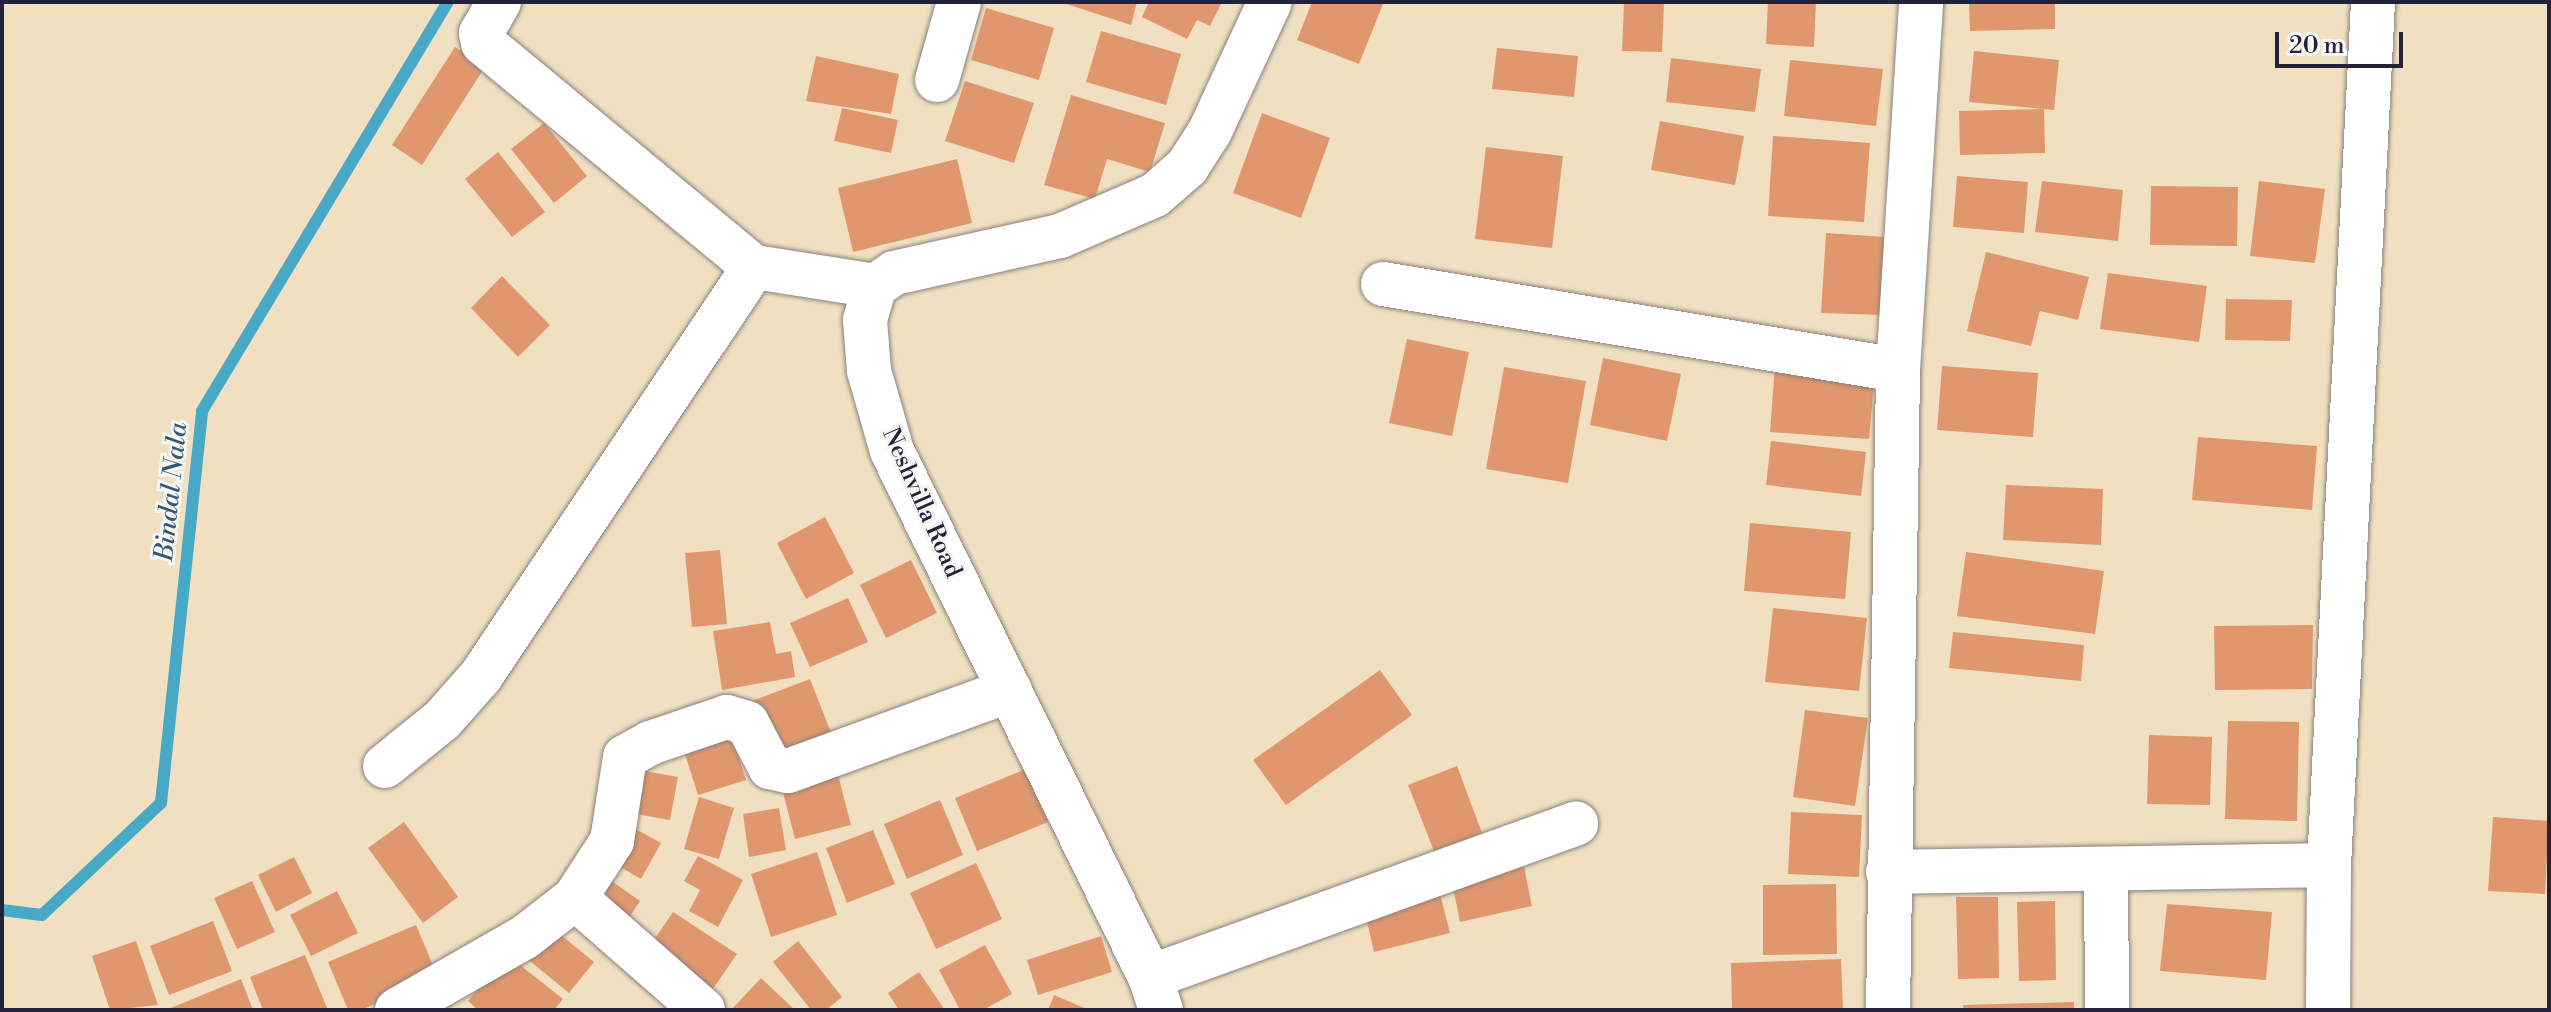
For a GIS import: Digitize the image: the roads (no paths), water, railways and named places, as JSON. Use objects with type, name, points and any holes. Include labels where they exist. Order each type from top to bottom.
[{"type":"street","points":[[499,2],[481,33],[483,43],[754,267],[875,286],[919,263],[1060,236],[1155,195],[1187,167],[1210,131],[1270,2]]},
{"type":"street","points":[[937,80],[959,2]]},
{"type":"street","points":[[1888,1010],[1898,370],[1921,2]]},
{"type":"street","points":[[2328,1010],[2329,865],[2373,2]]},
{"type":"street","points":[[385,766],[442,720],[481,676],[754,267]]},
{"type":"street","points":[[1383,284],[1898,370]]},
{"type":"street","name":"Neshvilla Road","points":[[875,286],[865,320],[869,371],[892,451],[1158,1002]]},
{"type":"street","points":[[397,1010],[525,937],[575,898],[612,841],[625,757],[650,743],[727,717],[747,723],[770,767],[788,771],[1010,690]]},
{"type":"street","points":[[1158,1002],[1576,824]]},
{"type":"street","points":[[1888,872],[2329,865]]},
{"type":"street","points":[[2106,869],[2107,1010]]},
{"type":"street","points":[[575,898],[703,1010]]},
{"type":"waterway","name":"Bindal Nala","points":[[2,910],[42,915],[161,803],[202,411],[448,2]]}]
